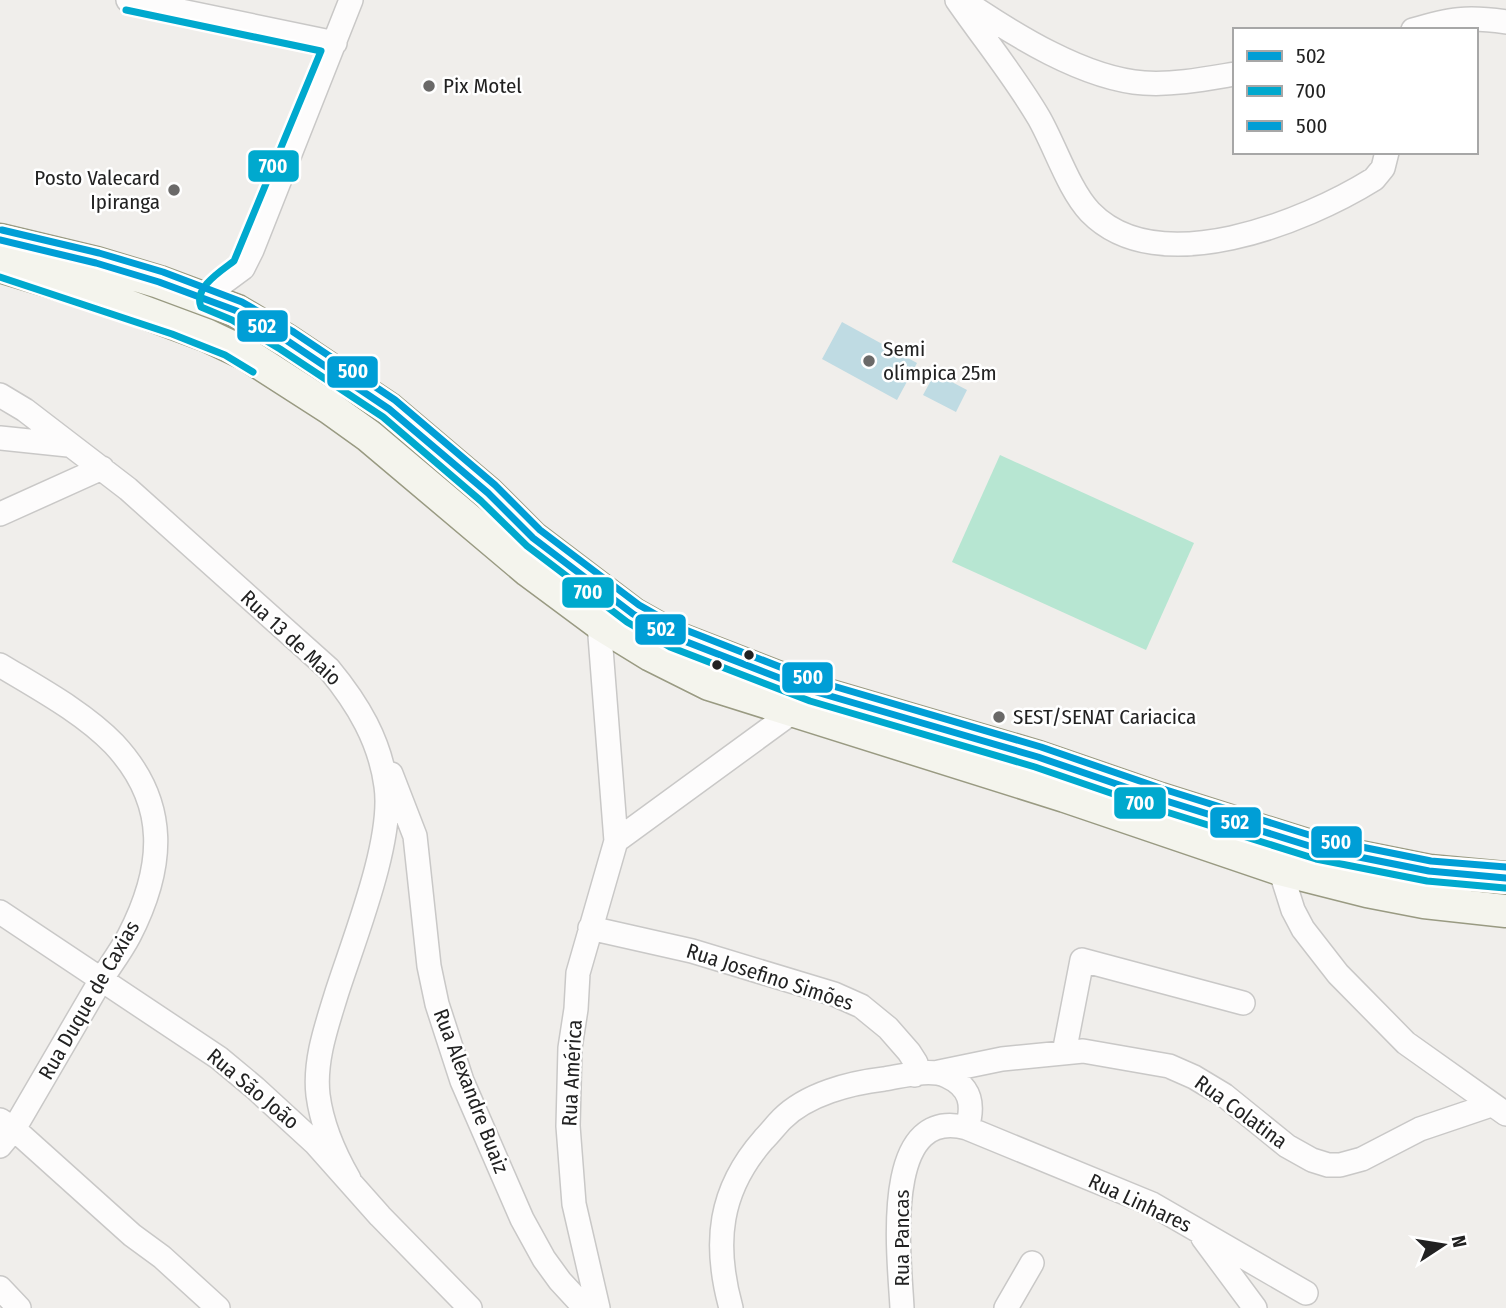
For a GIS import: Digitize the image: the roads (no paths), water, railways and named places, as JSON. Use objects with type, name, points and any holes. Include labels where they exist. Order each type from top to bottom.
[{"type":"main road","points":[[0,240],[96,263],[159,282],[236,311],[389,409],[488,493],[533,538],[633,614],[674,637],[813,691],[1038,757],[1319,849],[1429,871],[1506,878]]},
{"type":"main road","points":[[0,266],[109,299],[179,316],[190,313],[209,300]]},
{"type":"main road","points":[[109,299],[206,335],[246,354],[330,408],[399,459],[528,571],[599,622],[651,655],[709,684],[1053,792],[1280,869],[1424,902],[1506,911]]},
{"type":"street","points":[[128,0],[335,43]]},
{"type":"street","points":[[209,300],[220,285],[243,268],[351,0]]},
{"type":"street","points":[[959,0],[1044,50],[1118,79],[1142,83],[1179,83],[1233,74]]},
{"type":"street","points":[[959,0],[1038,115],[1089,211],[1100,221],[1135,239],[1172,244],[1252,234],[1281,224],[1365,185],[1384,168],[1387,154]]},
{"type":"street","points":[[1417,28],[1438,10],[1443,0]]},
{"type":"street","points":[[1417,28],[1466,18],[1506,22]]},
{"type":"street","name":"Rua 13 de Maio","points":[[0,395],[25,410],[102,468],[329,669],[348,691],[373,734],[387,788],[386,817],[371,885],[327,1026],[318,1072],[318,1095],[327,1133],[334,1153],[349,1179]]},
{"type":"street","points":[[0,438],[71,445]]},
{"type":"street","points":[[0,514],[102,468]]},
{"type":"street","name":"Rua América","points":[[598,1308],[574,1204],[568,1126],[570,1048],[578,973],[617,841],[599,622]]},
{"type":"street","name":"Rua Duque de Caxias","points":[[0,665],[80,716],[113,744],[145,790],[157,840],[156,862],[150,887],[127,939],[5,1132]]},
{"type":"street","points":[[617,841],[794,711]]},
{"type":"street","name":"Rua Alexandre Buaiz","points":[[373,734],[415,836],[429,966],[437,1004],[462,1081],[522,1219],[544,1259],[585,1308]]},
{"type":"street","points":[[1280,869],[1293,909],[1303,929],[1338,974],[1406,1043],[1498,1109]]},
{"type":"street","name":"Rua São João","points":[[0,912],[219,1058],[285,1115],[470,1308]]},
{"type":"street","name":"Rua Josefino Simões","points":[[590,928],[692,951],[834,993],[861,1006],[888,1028],[916,1063],[915,1075]]},
{"type":"street","points":[[1064,1053],[1082,960],[1243,1003]]},
{"type":"street","name":"Rua Colatina","points":[[731,1308],[723,1265],[722,1229],[735,1181],[747,1158],[783,1118],[805,1103],[827,1092],[856,1084],[939,1072],[1002,1059],[1083,1051],[1114,1056],[1169,1066],[1190,1075],[1224,1094],[1287,1146],[1312,1160],[1328,1165],[1362,1159],[1420,1129],[1498,1109]]},
{"type":"street","points":[[939,1072],[959,1082],[968,1091],[972,1104],[967,1128]]},
{"type":"street","name":"Rua Pancas","points":[[902,1308],[898,1213],[905,1169],[923,1137],[951,1125],[967,1128]]},
{"type":"street","name":"Rua Linhares","points":[[967,1128],[1152,1204],[1306,1293]]},
{"type":"street","points":[[5,1132],[162,1257],[218,1308]]},
{"type":"street","points":[[1197,1230],[1255,1308]]},
{"type":"street","points":[[1006,1308],[1032,1263]]},
{"type":"street","points":[[0,1288],[19,1308]]},
{"type":"water","name":"Semi olímpica 25m","points":[[842,322],[917,363],[897,400],[822,359]]},
{"type":"water","points":[[935,373],[967,390],[956,412],[923,395]]},
{"type":"place","name":"Pix Motel","points":[[429,86]]},
{"type":"place","name":"Posto Valecard Ipiranga","points":[[174,190]]},
{"type":"place","name":"Semi olímpica 25m","points":[[869,361]]},
{"type":"place","name":"SEST/SENAT Cariacica","points":[[999,717]]}]
